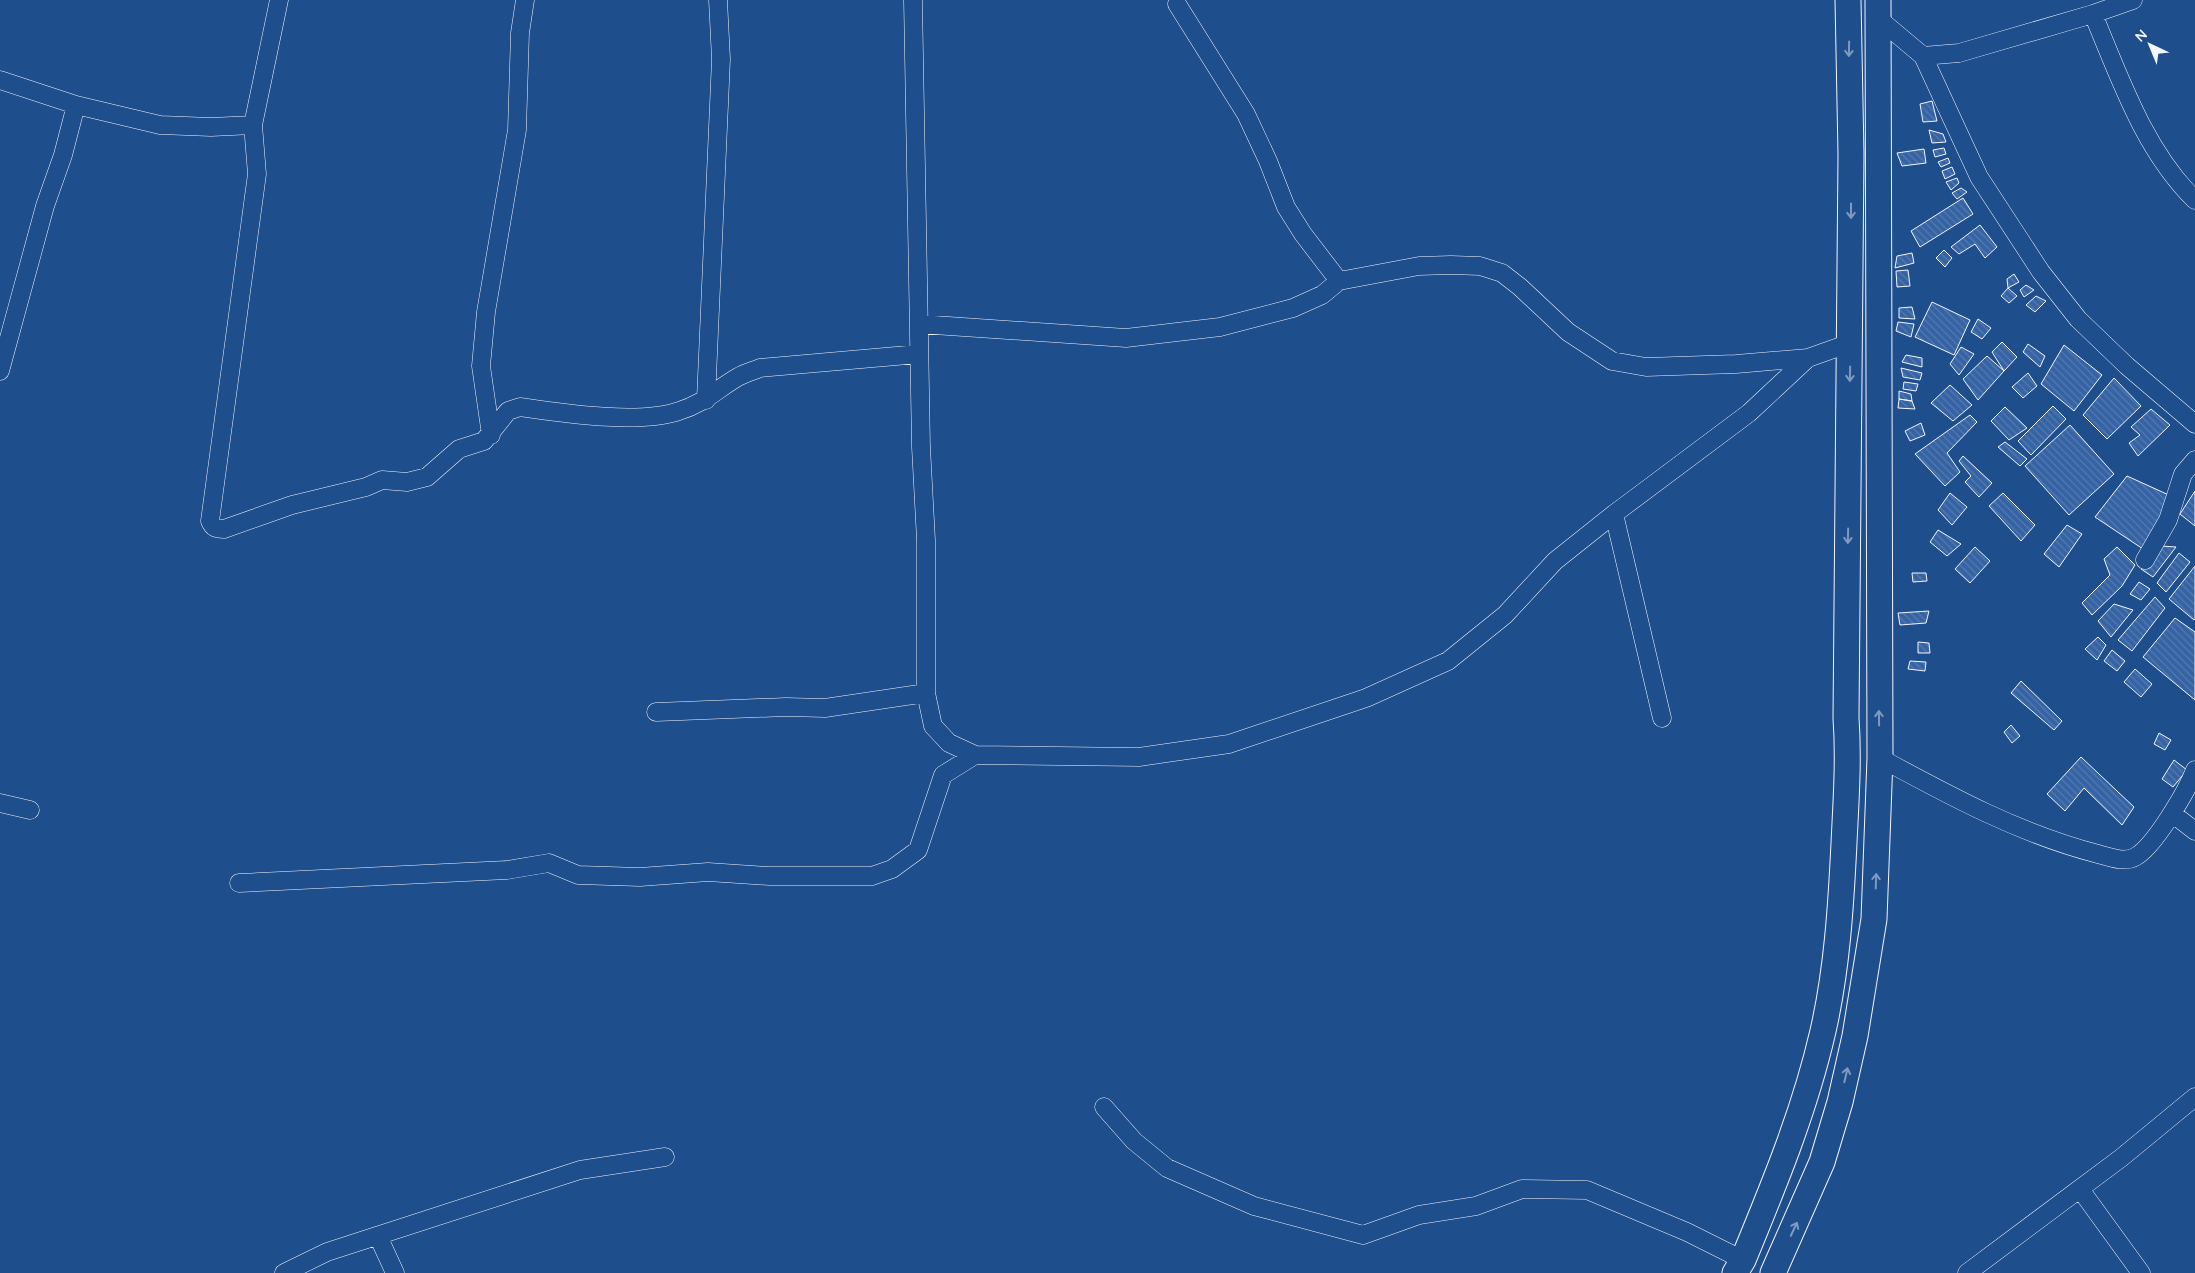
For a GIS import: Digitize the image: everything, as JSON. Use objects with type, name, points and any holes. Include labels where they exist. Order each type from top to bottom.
[{"type":"street","points":[[279,0],[253,125],[257,174],[210,521],[212,526],[224,529],[292,505],[366,487],[382,480],[407,482],[428,477],[459,449],[478,444],[491,435],[508,411],[520,407],[604,416],[652,416],[678,412],[706,400],[738,377],[760,368],[919,354]]},
{"type":"street","points":[[491,435],[481,366],[486,312],[517,130],[520,33],[525,0]]},
{"type":"street","points":[[706,400],[721,59],[718,0]]},
{"type":"street","points":[[913,0],[920,447],[926,540],[926,693],[933,726],[949,742],[975,755],[1139,757],[1229,744],[1366,698],[1448,661],[1505,615],[1555,561],[1614,514],[1749,413],[1808,358]]},
{"type":"street","points":[[1104,1107],[1134,1141],[1167,1168],[1254,1206],[1363,1235],[1420,1215],[1476,1206],[1522,1189],[1587,1190],[1688,1232],[1739,1267],[1788,1148],[1824,1031],[1840,920],[1848,752],[1846,718],[1851,154],[1848,0]]},
{"type":"street","points":[[1923,56],[1959,53],[2093,14],[2133,0]]},
{"type":"street","points":[[1177,4],[1246,114],[1268,161],[1286,207],[1303,234],[1339,281]]},
{"type":"street","points":[[1878,10],[1923,56],[1979,178],[2041,272],[2078,319],[2127,366],[2195,424]]},
{"type":"street","points":[[1773,1273],[1822,1162],[1840,1102],[1856,1036],[1874,919],[1880,758],[1878,10]]},
{"type":"street","points":[[2093,14],[2124,88],[2146,132],[2178,183],[2195,200]]},
{"type":"street","points":[[0,80],[76,105],[160,125],[211,127],[253,125]]},
{"type":"street","points":[[0,371],[45,206],[63,155],[76,105]]},
{"type":"street","points":[[919,324],[1126,338],[1220,327],[1293,308],[1322,295],[1339,281],[1419,266],[1480,266],[1502,273],[1568,332],[1612,361],[1656,367],[1703,366],[1808,358],[1850,343]]},
{"type":"street","points":[[2145,560],[2168,520],[2183,474],[2195,460]]},
{"type":"street","points":[[1614,514],[1662,718]]},
{"type":"street","points":[[656,712],[786,707],[825,708],[926,693]]},
{"type":"street","points":[[238,883],[507,870],[549,863],[578,875],[622,877],[708,872],[769,876],[872,876],[892,869],[918,850],[942,775],[975,755]]},
{"type":"street","points":[[1880,758],[1995,819],[2062,845],[2122,860],[2134,857],[2143,850],[2173,814],[2195,770]]},
{"type":"street","points":[[0,804],[30,810]]},
{"type":"street","points":[[2173,814],[2195,831]]},
{"type":"street","points":[[1840,920],[1874,919]]},
{"type":"street","points":[[1967,1273],[2080,1189],[2195,1097]]},
{"type":"street","points":[[284,1273],[327,1252],[580,1170],[665,1157]]},
{"type":"street","points":[[2080,1189],[2140,1273]]},
{"type":"street","points":[[378,1236],[395,1273]]},
{"type":"building","points":[[1932,101],[1937,121],[1923,122],[1920,104]]},
{"type":"building","points":[[1929,130],[1943,134],[1946,142],[1932,143]]},
{"type":"building","points":[[1944,148],[1946,154],[1935,157],[1933,150]]},
{"type":"building","points":[[1924,149],[1926,163],[1902,166],[1897,153]]},
{"type":"building","points":[[1948,158],[1950,163],[1941,167],[1938,162]]},
{"type":"building","points":[[1952,167],[1955,174],[1945,179],[1942,171]]},
{"type":"building","points":[[1957,178],[1959,183],[1951,190],[1946,182]]},
{"type":"building","points":[[1961,188],[1967,192],[1957,199],[1952,193]]},
{"type":"building","points":[[1963,198],[1973,214],[1920,247],[1911,231]]},
{"type":"building","points":[[1980,225],[1997,247],[1985,258],[1975,244],[1959,254],[1951,247]]},
{"type":"building","points":[[1944,250],[1952,258],[1945,267],[1936,258]]},
{"type":"building","points":[[1912,253],[1914,263],[1895,268],[1897,256]]},
{"type":"building","points":[[1908,270],[1910,286],[1897,287],[1896,271]]},
{"type":"building","points":[[2014,274],[2019,282],[2008,288],[2007,279]]},
{"type":"building","points":[[2026,285],[2034,290],[2024,297],[2020,290]]},
{"type":"building","points":[[2008,288],[2017,296],[2009,303],[2001,296]]},
{"type":"building","points":[[2036,296],[2046,301],[2035,312],[2026,305]]},
{"type":"building","points":[[1932,302],[1970,320],[1954,355],[1915,337]]},
{"type":"building","points":[[1912,307],[1915,319],[1899,318],[1899,308]]},
{"type":"building","points":[[1978,319],[1991,328],[1982,339],[1971,332]]},
{"type":"building","points":[[1898,322],[1914,324],[1911,337],[1896,331]]},
{"type":"building","points":[[2002,342],[2017,357],[2004,371],[1992,352]]},
{"type":"building","points":[[2028,344],[2045,356],[2040,367],[2023,352]]},
{"type":"building","points":[[2064,345],[2102,375],[2074,411],[2041,384]]},
{"type":"building","points":[[1961,347],[1974,354],[1959,375],[1950,364]]},
{"type":"building","points":[[1906,355],[1922,358],[1922,367],[1902,362]]},
{"type":"building","points":[[1987,356],[2004,371],[1978,400],[1963,379]]},
{"type":"building","points":[[1901,368],[1922,373],[1920,380],[1903,377]]},
{"type":"building","points":[[2028,373],[2037,386],[2023,398],[2012,387]]},
{"type":"building","points":[[2114,378],[2141,406],[2107,439],[2083,415]]},
{"type":"building","points":[[1904,382],[1918,384],[1916,391],[1903,389]]},
{"type":"building","points":[[1950,385],[1972,405],[1953,421],[1931,403]]},
{"type":"building","points":[[1899,391],[1911,394],[1912,401],[1899,399]]},
{"type":"building","points":[[1899,399],[1912,401],[1915,409],[1898,408]]},
{"type":"building","points":[[2053,406],[2066,419],[2031,455],[2018,441]]},
{"type":"building","points":[[2005,407],[2027,428],[2009,440],[1991,421]]},
{"type":"building","points":[[2151,409],[2170,425],[2138,456],[2129,443],[2140,435],[2131,427]]},
{"type":"building","points":[[1970,415],[1977,422],[1947,453],[1960,472],[1945,486],[1915,454]]},
{"type":"building","points":[[1921,423],[1925,435],[1910,441],[1905,431]]},
{"type":"building","points":[[2070,425],[2114,474],[2069,515],[2025,466]]},
{"type":"building","points":[[2005,442],[2027,459],[2020,466],[1998,447]]},
{"type":"building","points":[[1963,456],[1992,483],[1979,497],[1965,482],[1971,476],[1959,461]]},
{"type":"building","points":[[2127,476],[2171,496],[2146,551],[2095,517]]},
{"type":"building","points":[[2195,491],[2195,526],[2180,514]]},
{"type":"building","points":[[1950,493],[1967,507],[1952,525],[1938,510]]},
{"type":"building","points":[[2003,493],[2035,525],[2021,541],[1989,506]]},
{"type":"building","points":[[2067,525],[2082,534],[2059,567],[2044,554]]},
{"type":"building","points":[[1938,530],[1961,544],[1947,556],[1930,542]]},
{"type":"building","points":[[2161,546],[2176,547],[2153,577],[2141,569]]},
{"type":"building","points":[[1975,547],[1990,561],[1970,583],[1955,569]]},
{"type":"building","points":[[2117,547],[2135,565],[2122,586],[2092,615],[2082,603],[2110,575],[2104,559]]},
{"type":"building","points":[[2179,553],[2190,562],[2166,592],[2157,583]]},
{"type":"building","points":[[2195,566],[2195,619],[2194,620],[2169,599]]},
{"type":"building","points":[[1912,573],[1926,573],[1927,581],[1913,582]]},
{"type":"building","points":[[2139,582],[2150,589],[2141,600],[2130,594]]},
{"type":"building","points":[[2155,597],[2165,608],[2132,651],[2118,640]]},
{"type":"building","points":[[2114,604],[2133,610],[2111,637],[2098,621]]},
{"type":"building","points":[[1929,611],[1926,623],[1900,625],[1898,613]]},
{"type":"building","points":[[2175,618],[2195,632],[2195,700],[2143,657]]},
{"type":"building","points":[[2098,637],[2106,645],[2097,660],[2085,649]]},
{"type":"building","points":[[1918,642],[1929,643],[1930,653],[1918,653]]},
{"type":"building","points":[[2112,650],[2125,661],[2117,671],[2104,661]]},
{"type":"building","points":[[1910,661],[1926,662],[1925,671],[1908,669]]},
{"type":"building","points":[[2135,669],[2152,684],[2141,697],[2124,682]]},
{"type":"building","points":[[2021,681],[2062,721],[2054,730],[2011,693]]},
{"type":"building","points":[[2011,725],[2020,736],[2012,743],[2004,732]]},
{"type":"building","points":[[2159,733],[2171,740],[2165,750],[2154,744]]},
{"type":"building","points":[[2081,757],[2134,807],[2122,825],[2084,788],[2065,811],[2047,794]]},
{"type":"building","points":[[2174,760],[2187,770],[2173,787],[2162,779]]}]
